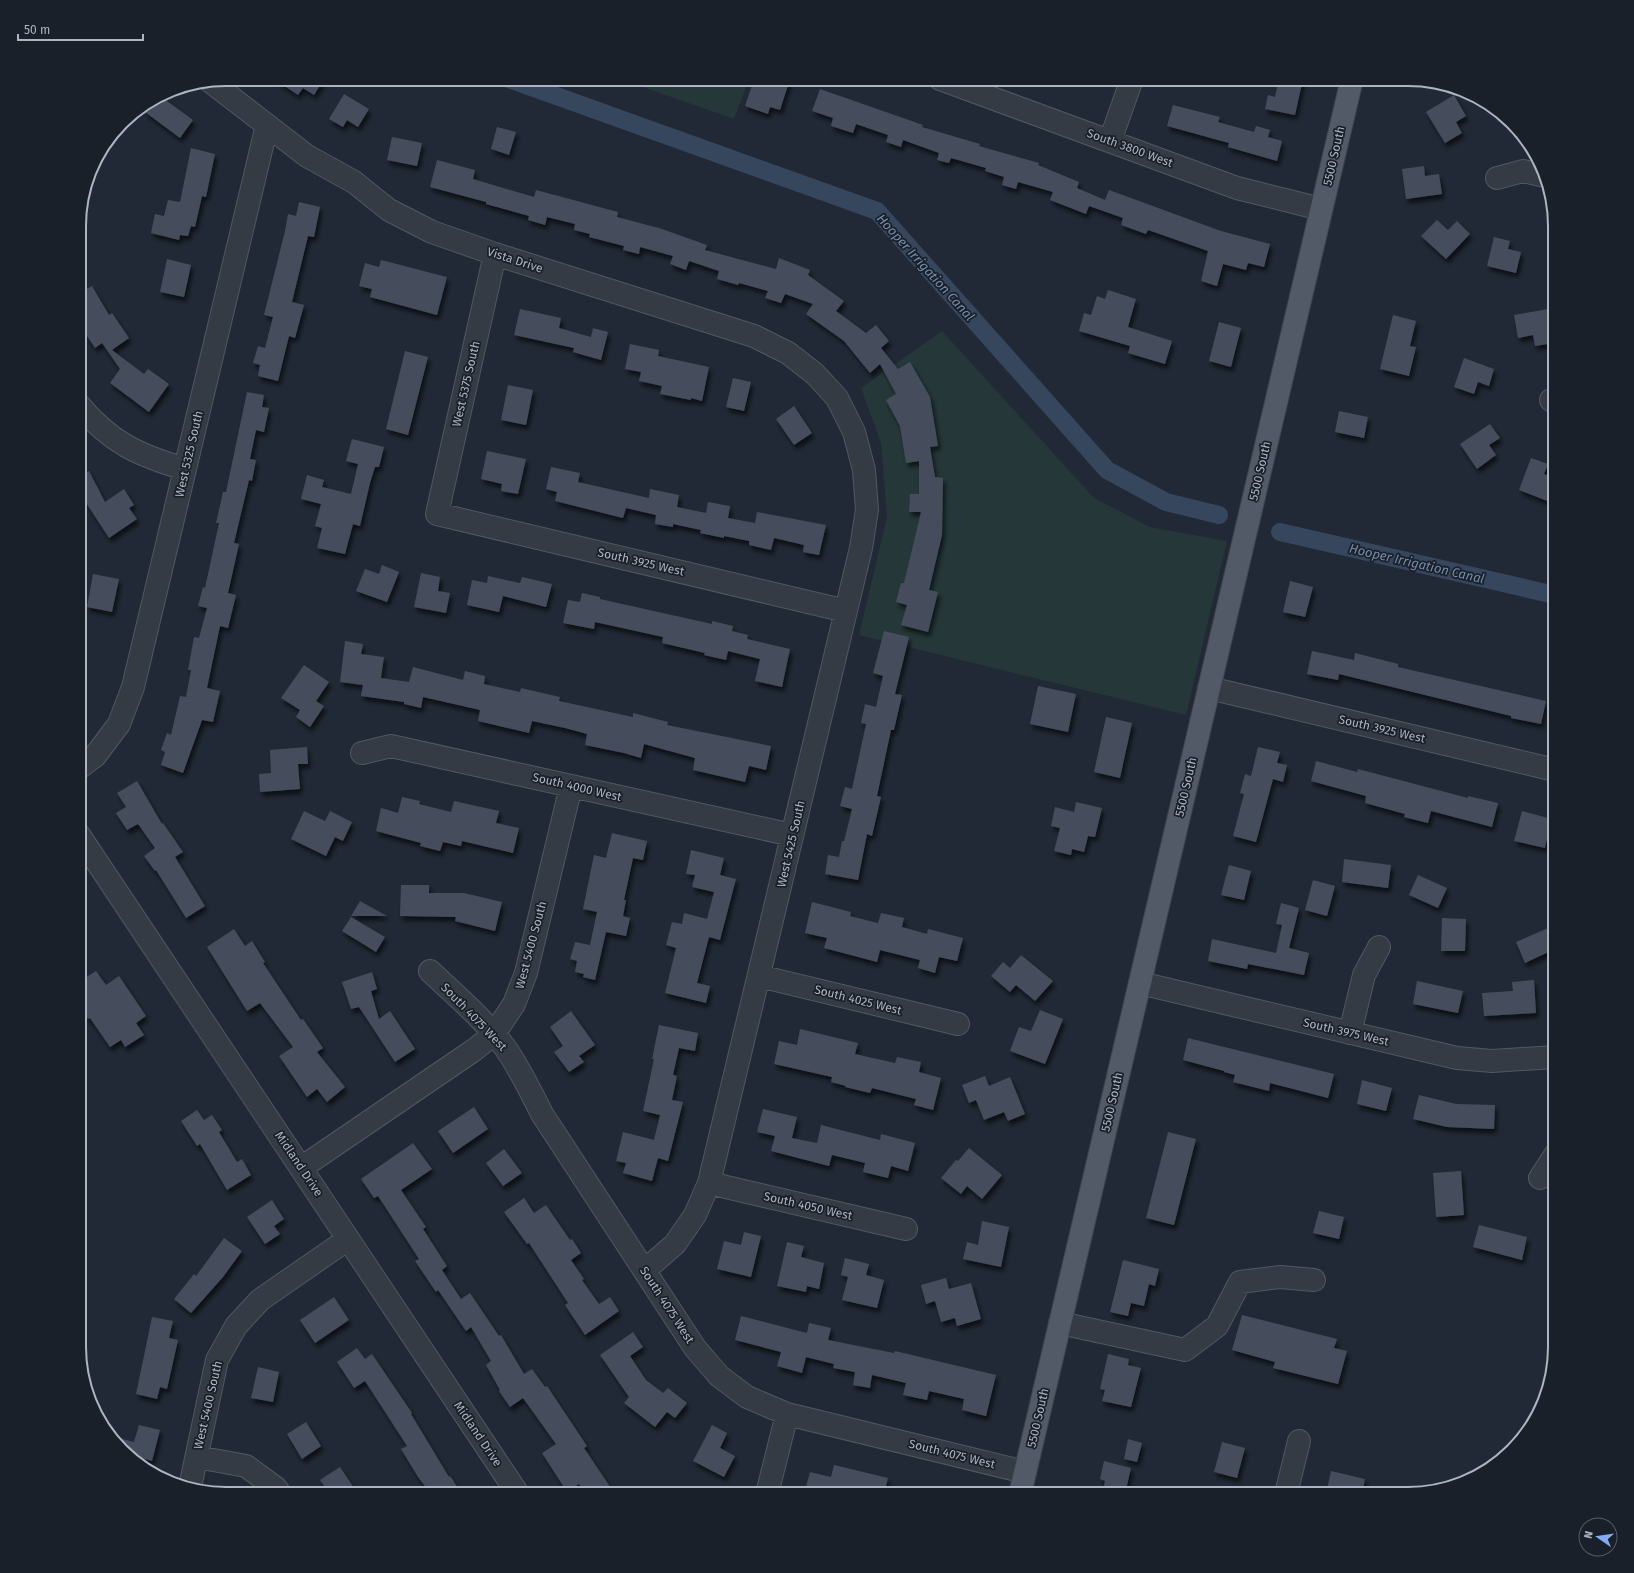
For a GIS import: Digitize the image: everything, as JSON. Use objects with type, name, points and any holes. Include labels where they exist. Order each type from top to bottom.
[{"type":"main road","name":"5500 South","points":[[1022,1487],[1350,86]]},
{"type":"street","name":"South 3800 West","points":[[959,86],[1237,188],[1321,209]]},
{"type":"street","points":[[1110,141],[1130,86]]},
{"type":"street","name":"Vista Drive","points":[[217,87],[307,156],[354,182],[389,210],[432,232],[495,254],[754,336],[788,353],[815,374],[837,398]]},
{"type":"street","name":"West 5325 South","points":[[86,763],[95,756],[119,724],[133,687],[267,125]]},
{"type":"street","points":[[1497,178],[1523,171],[1538,174]]},
{"type":"street","name":"West 5375 South","points":[[437,514],[495,254]]},
{"type":"street","name":"West 5425 South","points":[[645,1270],[675,1244],[695,1215],[709,1183],[861,548],[867,510],[864,470],[854,432],[837,398]]},
{"type":"street","points":[[86,413],[95,423],[123,445],[159,462],[185,469]]},
{"type":"street","name":"South 3925 West","points":[[437,514],[846,611]]},
{"type":"street","name":"South 3925 West","points":[[1209,688],[1548,768]]},
{"type":"street","name":"South 4000 West","points":[[362,753],[391,746],[792,836]]},
{"type":"street","name":"West 5400 South","points":[[301,1168],[474,1050],[494,1034],[514,1004],[526,973],[572,786]]},
{"type":"street","name":"Midland Drive","points":[[86,846],[513,1487]]},
{"type":"street","points":[[1350,1033],[1364,975],[1379,947]]},
{"type":"street","name":"South 4075 West","points":[[430,971],[494,1034],[510,1056],[542,1114],[695,1348],[719,1376],[747,1397],[787,1414],[1026,1472]]},
{"type":"street","name":"South 4025 West","points":[[759,976],[958,1024]]},
{"type":"street","name":"South 3975 West","points":[[1140,983],[1457,1058],[1492,1061],[1548,1057]]},
{"type":"street","points":[[1540,1178],[1548,1166]]},
{"type":"street","name":"South 4050 West","points":[[709,1183],[906,1229]]},
{"type":"street","name":"West 5400 South","points":[[191,1482],[217,1360],[236,1326],[260,1300],[348,1239]]},
{"type":"street","points":[[1060,1323],[1185,1350],[1218,1326],[1240,1282],[1280,1277],[1314,1280]]},
{"type":"street","points":[[769,1487],[787,1414]]},
{"type":"street","points":[[1288,1487],[1299,1441]]},
{"type":"street","points":[[196,1457],[246,1466],[275,1487]]},
{"type":"shaded area","points":[[640,86],[746,86],[734,119]]},
{"type":"shaded area","points":[[942,331],[1094,498],[1150,527],[1227,541],[1186,715],[859,635],[887,517],[881,443],[861,388]]},
{"type":"building","points":[[284,86],[320,86],[314,95],[303,88],[298,95]]},
{"type":"building","points":[[752,86],[788,86],[780,110],[770,107],[768,114],[745,106]]},
{"type":"building","points":[[1277,86],[1301,86],[1295,115],[1265,109],[1268,95],[1275,97]]},
{"type":"building","points":[[820,89],[923,125],[922,127],[980,144],[979,146],[1039,163],[1038,165],[1079,182],[1077,188],[1105,200],[1109,190],[1221,231],[1270,244],[1264,267],[1248,263],[1246,270],[1223,264],[1217,286],[1201,281],[1208,251],[1148,230],[1146,234],[1121,225],[1123,218],[1089,206],[1086,214],[1050,200],[1053,192],[1018,182],[1016,189],[1002,185],[1004,177],[985,171],[986,168],[951,158],[949,163],[937,160],[939,153],[903,140],[901,147],[886,142],[888,135],[856,124],[853,133],[831,126],[833,118],[812,111]]},
{"type":"building","points":[[344,94],[369,109],[358,127],[347,120],[343,127],[329,119]]},
{"type":"building","points":[[1454,95],[1466,116],[1456,122],[1462,133],[1445,143],[1426,112]]},
{"type":"building","points":[[165,100],[193,120],[180,138],[145,112]]},
{"type":"building","points":[[1173,105],[1220,117],[1218,122],[1254,132],[1256,126],[1270,130],[1268,137],[1282,141],[1277,161],[1228,147],[1229,143],[1167,126]]},
{"type":"building","points":[[497,127],[516,132],[509,155],[491,149]]},
{"type":"building","points":[[392,137],[422,143],[417,166],[387,160]]},
{"type":"building","points":[[191,148],[215,154],[206,197],[202,196],[195,227],[191,226],[188,236],[180,235],[179,240],[151,233],[155,214],[164,216],[168,200],[180,202]]},
{"type":"building","points":[[437,160],[475,170],[473,179],[534,197],[536,190],[618,212],[617,217],[659,228],[707,245],[705,250],[776,269],[779,258],[810,270],[808,275],[844,301],[836,311],[866,333],[876,325],[889,341],[881,348],[898,369],[910,362],[930,397],[938,446],[930,447],[935,477],[943,478],[942,535],[929,590],[938,592],[928,632],[901,625],[907,605],[896,602],[901,583],[904,583],[921,512],[909,512],[910,494],[919,494],[919,461],[906,463],[900,426],[886,400],[896,394],[880,364],[870,373],[844,341],[806,314],[813,304],[785,294],[781,303],[765,298],[768,291],[717,279],[719,271],[689,261],[686,270],[670,264],[673,256],[640,247],[639,254],[623,250],[624,246],[589,237],[590,234],[574,230],[575,224],[547,217],[545,225],[528,220],[529,216],[486,204],[486,202],[430,187]]},
{"type":"building","points":[[1424,166],[1425,176],[1439,174],[1442,194],[1406,199],[1402,169]]},
{"type":"building","points":[[299,202],[320,207],[314,237],[308,236],[292,302],[304,305],[295,338],[289,336],[278,381],[258,376],[260,365],[253,363],[258,346],[265,348],[273,317],[264,315],[288,214],[296,216]]},
{"type":"building","points":[[1437,220],[1448,230],[1457,221],[1470,234],[1446,259],[1421,236]]},
{"type":"building","points":[[1494,237],[1510,241],[1508,249],[1521,252],[1516,273],[1487,266]]},
{"type":"building","points":[[167,259],[191,265],[184,297],[160,292]]},
{"type":"building","points":[[381,260],[447,277],[437,315],[370,297],[372,289],[359,286],[365,263],[379,267]]},
{"type":"building","points":[[92,286],[109,315],[112,313],[129,338],[112,350],[144,374],[148,369],[169,384],[149,412],[110,383],[120,369],[102,343],[95,348],[86,334],[86,289]]},
{"type":"building","points":[[1108,290],[1136,299],[1128,327],[1172,341],[1165,364],[1128,353],[1130,346],[1079,331],[1084,313],[1091,315],[1097,296],[1105,299]]},
{"type":"building","points":[[520,309],[561,318],[559,328],[591,337],[593,328],[608,332],[601,360],[573,352],[574,348],[514,335]]},
{"type":"building","points":[[1548,309],[1548,344],[1535,346],[1533,335],[1518,338],[1514,315]]},
{"type":"building","points":[[1393,315],[1416,321],[1410,346],[1416,347],[1409,376],[1380,369]]},
{"type":"building","points":[[1219,322],[1241,328],[1231,367],[1209,361]]},
{"type":"building","points":[[630,344],[659,350],[658,356],[709,367],[702,401],[660,394],[662,386],[639,381],[641,372],[625,369]]},
{"type":"building","points":[[405,351],[428,357],[408,435],[386,429]]},
{"type":"building","points":[[1464,358],[1494,369],[1489,386],[1478,382],[1474,394],[1454,387]]},
{"type":"building","points":[[733,378],[751,382],[744,411],[726,407]]},
{"type":"building","points":[[508,385],[533,390],[526,425],[501,420]]},
{"type":"building","points":[[247,392],[264,395],[262,407],[269,408],[264,432],[256,430],[250,459],[256,460],[252,481],[249,480],[234,543],[239,544],[228,593],[236,595],[228,628],[220,626],[207,688],[220,691],[213,722],[202,720],[183,773],[161,765],[165,752],[161,750],[167,733],[171,735],[180,696],[186,697],[191,670],[188,670],[194,637],[199,638],[207,608],[198,606],[203,587],[205,588],[219,523],[216,523],[223,492],[226,492]]},
{"type":"building","points":[[794,406],[812,433],[794,445],[776,419]]},
{"type":"building","points":[[1339,411],[1368,417],[1364,438],[1335,432]]},
{"type":"building","points":[[1490,424],[1500,438],[1489,445],[1496,455],[1477,469],[1460,444]]},
{"type":"building","points":[[352,439],[384,447],[379,467],[375,467],[370,483],[360,526],[353,524],[345,554],[317,548],[322,528],[315,526],[321,504],[301,499],[307,475],[324,480],[322,487],[351,494],[358,464],[346,461]]},
{"type":"building","points":[[487,451],[526,459],[518,494],[501,491],[502,484],[481,479]]},
{"type":"building","points":[[1531,458],[1548,464],[1544,474],[1548,475],[1548,501],[1519,490]]},
{"type":"building","points":[[551,467],[580,473],[578,482],[649,498],[650,489],[679,495],[677,507],[706,513],[708,502],[730,506],[728,518],[755,523],[757,512],[826,525],[819,555],[803,552],[804,545],[774,538],[771,550],[749,545],[749,541],[700,533],[701,530],[673,524],[673,527],[655,524],[656,515],[626,508],[623,518],[555,501],[557,492],[546,489]]},
{"type":"building","points":[[89,471],[105,502],[124,489],[134,505],[129,508],[137,519],[109,538],[86,503],[86,472]]},
{"type":"building","points":[[382,565],[399,572],[387,602],[356,591],[365,569],[379,574]]},
{"type":"building","points":[[421,573],[440,577],[438,591],[450,593],[446,613],[414,607]]},
{"type":"building","points":[[93,574],[119,579],[112,612],[87,607]]},
{"type":"building","points":[[488,576],[520,583],[522,577],[552,584],[546,607],[503,596],[499,612],[467,605],[472,580],[487,583]]},
{"type":"building","points":[[1290,581],[1313,587],[1305,617],[1283,612]]},
{"type":"building","points":[[582,593],[600,597],[600,599],[712,624],[712,621],[733,626],[732,631],[748,635],[747,639],[790,649],[782,687],[755,681],[760,659],[728,651],[726,660],[704,655],[705,653],[662,643],[663,637],[595,622],[594,629],[563,623],[568,600],[580,602]]},
{"type":"building","points":[[884,631],[909,637],[895,694],[902,695],[894,730],[891,730],[877,796],[881,797],[872,836],[867,834],[858,880],[825,874],[828,855],[839,857],[842,841],[844,841],[852,809],[840,806],[845,787],[852,789],[866,724],[861,723],[865,704],[876,707],[883,676],[873,673]]},
{"type":"building","points":[[345,641],[363,644],[361,654],[384,657],[381,678],[409,682],[413,667],[463,680],[465,671],[485,676],[484,684],[520,692],[521,688],[560,697],[559,701],[633,717],[633,713],[668,722],[667,725],[771,746],[766,770],[749,766],[745,782],[693,770],[695,758],[644,744],[641,758],[585,745],[587,734],[565,728],[532,721],[529,733],[478,721],[480,710],[423,697],[421,708],[404,704],[404,702],[361,696],[363,685],[340,682]]},
{"type":"building","points":[[1312,651],[1354,660],[1355,653],[1398,664],[1398,667],[1546,701],[1541,724],[1511,718],[1511,716],[1339,674],[1338,680],[1307,674]]},
{"type":"building","points":[[304,665],[329,682],[316,701],[324,706],[310,727],[296,717],[300,710],[281,698]]},
{"type":"building","points":[[1038,686],[1076,694],[1068,732],[1030,724]]},
{"type":"building","points":[[1106,717],[1132,723],[1120,778],[1094,772]]},
{"type":"building","points":[[307,747],[308,764],[298,764],[300,789],[260,792],[259,774],[271,773],[270,750]]},
{"type":"building","points":[[1258,747],[1280,752],[1277,763],[1287,765],[1283,782],[1273,779],[1256,842],[1233,836],[1244,794],[1240,793],[1245,774],[1251,776]]},
{"type":"building","points":[[1316,761],[1357,772],[1358,769],[1468,798],[1468,796],[1498,803],[1492,827],[1431,811],[1428,823],[1404,817],[1405,814],[1365,803],[1366,796],[1311,781]]},
{"type":"building","points":[[137,781],[162,824],[163,823],[183,852],[175,857],[205,906],[186,918],[156,870],[155,871],[144,856],[155,848],[138,824],[127,830],[116,813],[126,807],[117,793]]},
{"type":"building","points":[[402,797],[420,801],[419,804],[451,812],[454,801],[499,811],[496,823],[519,828],[513,853],[462,841],[461,846],[443,842],[440,851],[420,846],[421,843],[376,831],[381,808],[398,813]]},
{"type":"building","points":[[1076,802],[1102,808],[1095,837],[1088,836],[1084,852],[1072,849],[1071,855],[1054,851],[1060,828],[1051,826],[1055,807],[1074,812]]},
{"type":"building","points":[[304,811],[325,821],[330,811],[352,822],[343,841],[335,837],[326,856],[291,839]]},
{"type":"building","points":[[1522,811],[1548,818],[1548,839],[1545,848],[1514,841]]},
{"type":"building","points":[[612,833],[647,841],[643,860],[633,858],[624,900],[626,900],[623,916],[630,918],[626,936],[606,932],[595,980],[583,977],[584,974],[575,972],[577,961],[570,959],[575,942],[590,945],[597,912],[583,909],[594,855],[606,858]]},
{"type":"building","points":[[691,850],[724,858],[720,875],[736,879],[720,940],[709,937],[697,983],[710,986],[706,1003],[665,993],[676,948],[666,945],[672,922],[682,924],[684,913],[707,919],[714,892],[692,887],[695,875],[686,874]]},
{"type":"building","points":[[1344,859],[1391,865],[1388,888],[1342,882]]},
{"type":"building","points":[[1229,865],[1251,871],[1244,900],[1221,895]]},
{"type":"building","points":[[1418,875],[1447,888],[1438,908],[1409,895]]},
{"type":"building","points":[[1313,880],[1335,886],[1327,916],[1305,910]]},
{"type":"building","points":[[401,885],[429,885],[429,893],[464,893],[502,902],[495,931],[455,921],[456,917],[400,916]]},
{"type":"building","points":[[360,901],[387,916],[351,916]]},
{"type":"building","points":[[812,902],[851,912],[850,916],[878,923],[881,913],[904,918],[902,927],[927,934],[928,929],[963,938],[957,961],[939,957],[935,973],[918,968],[920,960],[880,950],[877,962],[824,948],[827,938],[805,933]]},
{"type":"building","points":[[1281,903],[1299,908],[1289,948],[1309,953],[1304,975],[1248,964],[1247,969],[1208,961],[1212,939],[1276,953],[1282,925],[1276,924]]},
{"type":"building","points":[[351,917],[385,937],[376,952],[342,931]]},
{"type":"building","points":[[1442,918],[1466,919],[1465,951],[1441,951]]},
{"type":"building","points":[[1548,928],[1548,952],[1525,963],[1516,942]]},
{"type":"building","points":[[234,929],[245,946],[252,941],[265,962],[263,963],[301,1020],[303,1019],[323,1048],[317,1052],[345,1087],[327,1102],[317,1089],[307,1097],[279,1056],[293,1047],[260,1003],[247,1011],[207,947]]},
{"type":"building","points":[[1021,955],[1053,981],[1035,1001],[1016,985],[1010,992],[991,976],[1003,962],[1010,968]]},
{"type":"building","points":[[96,971],[106,985],[119,976],[146,1016],[136,1023],[144,1035],[125,1047],[121,1040],[110,1047],[90,1018],[88,1019],[86,1016],[86,977]]},
{"type":"building","points":[[372,972],[377,989],[371,991],[379,1019],[390,1011],[415,1049],[395,1062],[359,1007],[351,1009],[342,982]]},
{"type":"building","points":[[1534,980],[1536,1013],[1484,1016],[1482,993],[1513,991],[1512,982]]},
{"type":"building","points":[[1417,981],[1463,991],[1458,1013],[1413,1004]]},
{"type":"building","points":[[1040,1010],[1063,1019],[1045,1064],[1010,1051],[1019,1027],[1031,1031]]},
{"type":"building","points":[[571,1011],[595,1045],[579,1056],[584,1062],[569,1072],[554,1052],[563,1046],[550,1027]]},
{"type":"building","points":[[659,1025],[698,1033],[695,1051],[679,1048],[673,1075],[677,1076],[672,1100],[683,1102],[668,1161],[658,1158],[652,1181],[623,1173],[626,1163],[616,1161],[623,1132],[654,1140],[660,1115],[643,1111],[654,1059],[652,1059]]},
{"type":"building","points":[[800,1029],[858,1043],[855,1054],[895,1063],[897,1057],[921,1062],[919,1072],[941,1078],[933,1110],[914,1105],[916,1099],[872,1088],[870,1093],[845,1087],[846,1086],[831,1082],[832,1077],[774,1064],[779,1041],[797,1045]]},
{"type":"building","points":[[1188,1038],[1334,1074],[1328,1098],[1270,1083],[1269,1091],[1233,1082],[1235,1075],[1183,1060]]},
{"type":"building","points":[[985,1076],[989,1086],[1010,1077],[1025,1114],[1008,1121],[1004,1112],[984,1120],[976,1100],[969,1103],[962,1085]]},
{"type":"building","points":[[1362,1080],[1392,1088],[1386,1111],[1357,1104]]},
{"type":"building","points":[[1419,1095],[1456,1104],[1495,1105],[1494,1129],[1447,1127],[1413,1119]]},
{"type":"building","points":[[474,1107],[488,1129],[453,1153],[438,1131]]},
{"type":"building","points":[[763,1109],[797,1117],[792,1138],[817,1143],[821,1125],[880,1140],[881,1134],[915,1143],[908,1171],[891,1166],[888,1178],[863,1172],[865,1163],[832,1155],[829,1166],[771,1151],[775,1136],[757,1132]]},
{"type":"building","points":[[197,1110],[204,1120],[212,1115],[222,1130],[219,1132],[237,1162],[242,1159],[251,1175],[227,1190],[200,1144],[197,1146],[181,1121]]},
{"type":"building","points":[[1168,1132],[1196,1139],[1174,1225],[1146,1218]]},
{"type":"building","points":[[413,1143],[432,1169],[401,1190],[426,1227],[423,1229],[447,1266],[442,1270],[461,1299],[470,1293],[499,1336],[501,1335],[524,1374],[532,1369],[545,1387],[547,1386],[587,1446],[584,1448],[610,1487],[581,1487],[579,1484],[574,1487],[564,1487],[542,1453],[556,1444],[523,1398],[510,1407],[499,1391],[500,1390],[486,1365],[491,1361],[471,1327],[466,1331],[438,1290],[436,1292],[415,1261],[419,1259],[378,1196],[374,1198],[361,1179]]},
{"type":"building","points":[[969,1148],[1002,1175],[982,1199],[967,1186],[961,1194],[941,1178],[956,1160],[958,1161]]},
{"type":"building","points":[[504,1149],[522,1173],[503,1186],[486,1163]]},
{"type":"building","points":[[1461,1171],[1464,1215],[1436,1217],[1433,1173]]},
{"type":"building","points":[[524,1198],[534,1213],[546,1205],[570,1240],[572,1239],[581,1253],[571,1260],[584,1279],[582,1280],[599,1304],[610,1297],[619,1311],[585,1335],[565,1305],[568,1303],[529,1243],[527,1244],[504,1212]]},
{"type":"building","points":[[272,1200],[284,1219],[274,1226],[280,1234],[265,1244],[247,1217]]},
{"type":"building","points":[[1319,1211],[1344,1217],[1339,1239],[1313,1233]]},
{"type":"building","points":[[982,1221],[1009,1227],[1001,1267],[963,1259],[967,1242],[978,1245]]},
{"type":"building","points":[[1479,1225],[1527,1237],[1522,1260],[1473,1247]]},
{"type":"building","points":[[744,1232],[761,1236],[751,1277],[717,1269],[724,1241],[741,1245]]},
{"type":"building","points":[[224,1238],[242,1251],[223,1277],[191,1313],[174,1299],[194,1274],[196,1276]]},
{"type":"building","points":[[787,1242],[804,1246],[801,1257],[824,1263],[819,1289],[807,1286],[806,1292],[777,1286]]},
{"type":"building","points":[[845,1258],[869,1264],[866,1275],[884,1280],[877,1308],[842,1300],[848,1277],[841,1275]]},
{"type":"building","points":[[1123,1260],[1159,1269],[1155,1286],[1149,1284],[1144,1306],[1131,1303],[1128,1316],[1110,1312]]},
{"type":"building","points":[[946,1278],[949,1289],[971,1283],[981,1319],[957,1326],[955,1318],[941,1322],[935,1301],[926,1304],[921,1285]]},
{"type":"building","points":[[334,1297],[349,1320],[315,1343],[300,1320]]},
{"type":"building","points":[[1242,1315],[1337,1339],[1334,1348],[1347,1351],[1338,1384],[1273,1368],[1275,1362],[1232,1350]]},
{"type":"building","points":[[741,1316],[807,1333],[809,1323],[831,1328],[828,1340],[894,1353],[895,1351],[996,1375],[986,1416],[962,1410],[964,1399],[929,1391],[927,1400],[903,1395],[906,1383],[872,1375],[870,1388],[853,1385],[855,1372],[833,1368],[834,1364],[806,1357],[802,1373],[777,1366],[781,1352],[735,1340]]},
{"type":"building","points":[[152,1317],[173,1321],[169,1338],[178,1340],[167,1389],[160,1387],[157,1399],[136,1394]]},
{"type":"building","points":[[633,1332],[643,1347],[630,1356],[646,1380],[663,1393],[668,1388],[687,1403],[675,1418],[667,1412],[655,1427],[624,1403],[629,1397],[600,1355]]},
{"type":"building","points":[[357,1348],[365,1359],[372,1354],[412,1413],[411,1414],[449,1477],[450,1476],[457,1487],[426,1487],[401,1449],[407,1446],[365,1381],[354,1388],[337,1362]]},
{"type":"building","points":[[1108,1354],[1129,1359],[1128,1365],[1141,1368],[1131,1407],[1102,1401],[1105,1390],[1100,1389]]},
{"type":"building","points":[[258,1367],[279,1372],[273,1402],[251,1398]]},
{"type":"building","points":[[306,1422],[321,1446],[302,1459],[287,1434]]},
{"type":"building","points":[[139,1425],[160,1430],[152,1461],[142,1458],[121,1439],[134,1442]]},
{"type":"building","points":[[712,1425],[727,1433],[720,1448],[735,1456],[724,1477],[693,1461]]},
{"type":"building","points":[[1128,1439],[1142,1443],[1137,1462],[1124,1459]]},
{"type":"building","points":[[1222,1442],[1245,1448],[1237,1478],[1214,1472]]},
{"type":"building","points":[[1104,1461],[1131,1468],[1127,1487],[1104,1487],[1105,1481],[1100,1479]]},
{"type":"building","points":[[834,1465],[888,1478],[886,1487],[806,1487],[810,1472],[831,1477]]},
{"type":"building","points":[[340,1467],[353,1487],[325,1487],[320,1480]]},
{"type":"building","points":[[1331,1471],[1365,1479],[1363,1487],[1328,1487]]},
{"type":"waterway","name":"Hooper Irrigation Canal","points":[[529,86],[877,211],[1107,470],[1166,502],[1219,515]]},
{"type":"waterway","name":"Hooper Irrigation Canal","points":[[1280,532],[1548,593]]}]
